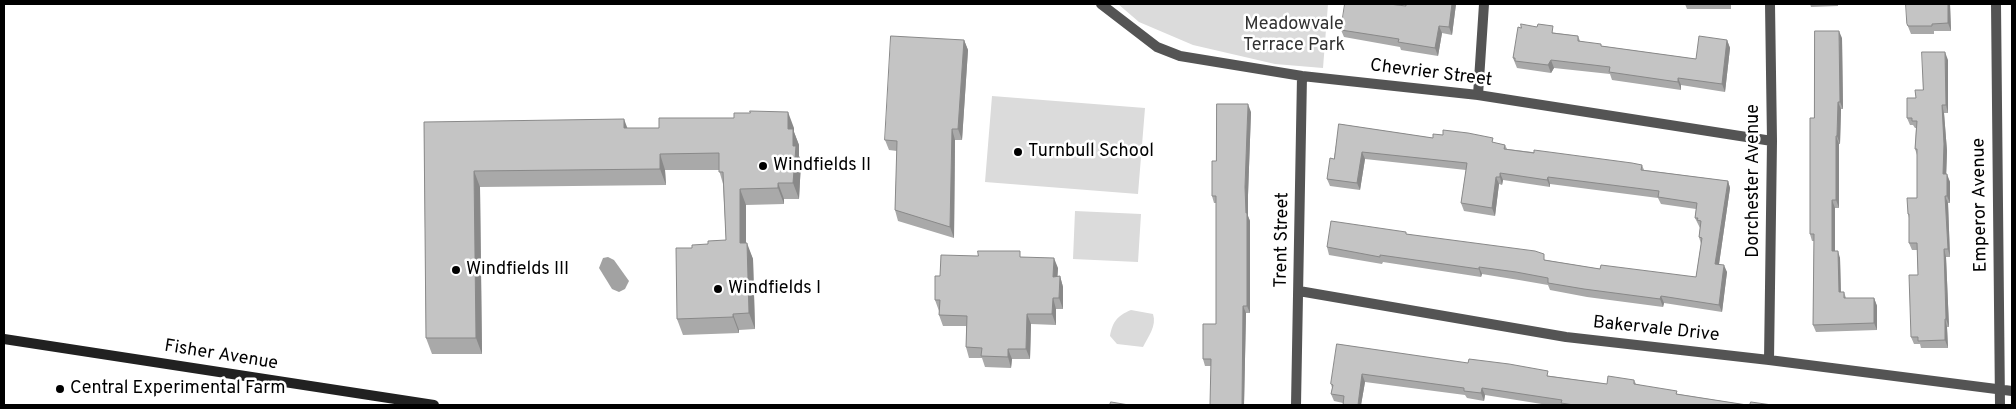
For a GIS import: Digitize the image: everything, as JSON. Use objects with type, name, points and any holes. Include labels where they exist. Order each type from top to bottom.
[{"type":"main road","name":"Fisher Avenue","points":[[4,339],[434,405]]},
{"type":"street","name":"Chevrier Street","points":[[1101,4],[1157,47],[1180,56],[1302,76],[1478,96],[1772,141]]},
{"type":"street","points":[[1478,96],[1484,4]]},
{"type":"street","name":"Dorchester Avenue","points":[[1769,360],[1772,141],[1770,4]]},
{"type":"street","name":"Emperor Avenue","points":[[1996,4],[2000,405]]},
{"type":"street","name":"Trent Street","points":[[1296,405],[1302,76]]},
{"type":"street","name":"Bakervale Drive","points":[[1299,291],[1566,337],[1769,360],[2012,391]]},
{"type":"green space","name":"Meadowvale Terrace Park","points":[[1118,4],[1328,4],[1323,68],[1275,64],[1193,45],[1139,22]]},
{"type":"green space","points":[[992,96],[1145,108],[1138,194],[985,182]]},
{"type":"green space","points":[[1075,211],[1141,214],[1138,262],[1073,259]]},
{"type":"green space","points":[[1131,310],[1153,314],[1153,327],[1143,347],[1117,344],[1110,336],[1116,320],[1122,314]]},
{"type":"shaded area","points":[[608,257],[614,260],[629,281],[625,289],[619,292],[612,289],[599,268],[603,258]]},
{"type":"building","points":[[1345,4],[1406,6],[1406,4],[1452,4],[1449,27],[1439,26],[1435,48],[1398,42],[1399,39],[1341,30]]},
{"type":"building","points":[[1906,4],[1948,4],[1948,23],[1932,24],[1932,26],[1908,26]]},
{"type":"building","points":[[1521,24],[1537,27],[1538,24],[1553,26],[1552,33],[1578,36],[1578,41],[1601,44],[1601,46],[1696,59],[1699,36],[1727,40],[1722,84],[1678,78],[1678,82],[1609,72],[1610,67],[1551,60],[1548,65],[1515,61],[1515,58],[1513,58],[1518,27],[1521,28]]},
{"type":"building","points":[[1815,31],[1839,31],[1840,102],[1838,102],[1836,136],[1836,200],[1832,200],[1832,251],[1838,251],[1839,292],[1844,292],[1844,298],[1874,298],[1874,323],[1813,325],[1814,234],[1810,234],[1810,118],[1814,118]]},
{"type":"building","points":[[891,36],[964,40],[958,129],[952,129],[950,227],[895,210],[897,141],[885,140]]},
{"type":"building","points":[[1922,52],[1945,52],[1946,105],[1942,105],[1943,174],[1947,174],[1947,196],[1945,196],[1948,249],[1944,249],[1945,340],[1918,341],[1918,337],[1911,337],[1909,275],[1918,275],[1917,243],[1909,243],[1907,198],[1917,198],[1917,149],[1915,149],[1917,121],[1907,118],[1907,98],[1916,98],[1915,90],[1923,90]]},
{"type":"building","points":[[1217,104],[1248,104],[1245,187],[1247,213],[1247,306],[1243,306],[1242,405],[1210,405],[1211,359],[1203,359],[1203,324],[1216,324],[1216,196],[1212,196],[1212,161],[1216,161]]},
{"type":"building","points":[[750,111],[788,112],[788,129],[793,129],[793,146],[796,146],[793,183],[778,183],[778,188],[740,189],[740,243],[747,243],[749,313],[733,314],[733,317],[677,319],[676,248],[692,248],[692,245],[708,244],[708,241],[726,240],[723,172],[719,172],[719,153],[660,154],[660,169],[474,171],[476,338],[426,338],[424,122],[624,119],[624,128],[659,128],[659,118],[734,118],[734,113],[750,113]]},
{"type":"building","points":[[1339,124],[1433,138],[1433,134],[1443,135],[1443,130],[1468,133],[1493,138],[1492,142],[1505,145],[1504,149],[1534,153],[1534,150],[1632,163],[1642,165],[1641,170],[1728,181],[1715,264],[1724,265],[1719,305],[1661,296],[1660,299],[1584,289],[1548,283],[1548,278],[1516,272],[1479,267],[1479,269],[1380,255],[1380,257],[1327,247],[1331,221],[1406,232],[1406,234],[1535,251],[1544,254],[1544,260],[1600,269],[1601,265],[1696,277],[1702,238],[1699,237],[1701,221],[1695,218],[1697,203],[1658,197],[1659,191],[1548,177],[1547,180],[1500,173],[1500,177],[1496,177],[1492,208],[1461,203],[1467,163],[1362,152],[1357,183],[1327,179],[1330,158],[1334,159]]},
{"type":"building","points":[[978,251],[1020,251],[1020,257],[1054,258],[1053,277],[1060,276],[1059,298],[1053,298],[1052,314],[1027,314],[1026,349],[1008,349],[1008,357],[981,356],[982,348],[966,347],[967,316],[939,315],[940,300],[935,300],[935,276],[940,276],[941,255],[978,256]]},
{"type":"building","points":[[1337,344],[1468,363],[1469,359],[1509,364],[1548,371],[1547,376],[1607,384],[1608,376],[1634,380],[1634,384],[1677,391],[1676,394],[1747,405],[1574,405],[1561,403],[1562,400],[1482,388],[1481,393],[1464,391],[1464,388],[1362,374],[1358,405],[1343,405],[1344,396],[1331,394]]},
{"type":"building","points":[[1111,402],[1129,405],[1110,405]]},
{"type":"building","points":[[1751,402],[1772,405],[1750,405]]},
{"type":"place","name":"Turnbull School","points":[[1018,152]]},
{"type":"place","name":"Windfields II","points":[[763,166]]},
{"type":"place","name":"Windfields III","points":[[456,270]]},
{"type":"place","name":"Windfields I","points":[[718,289]]},
{"type":"place","name":"Central Experimental Farm","points":[[60,389]]}]
